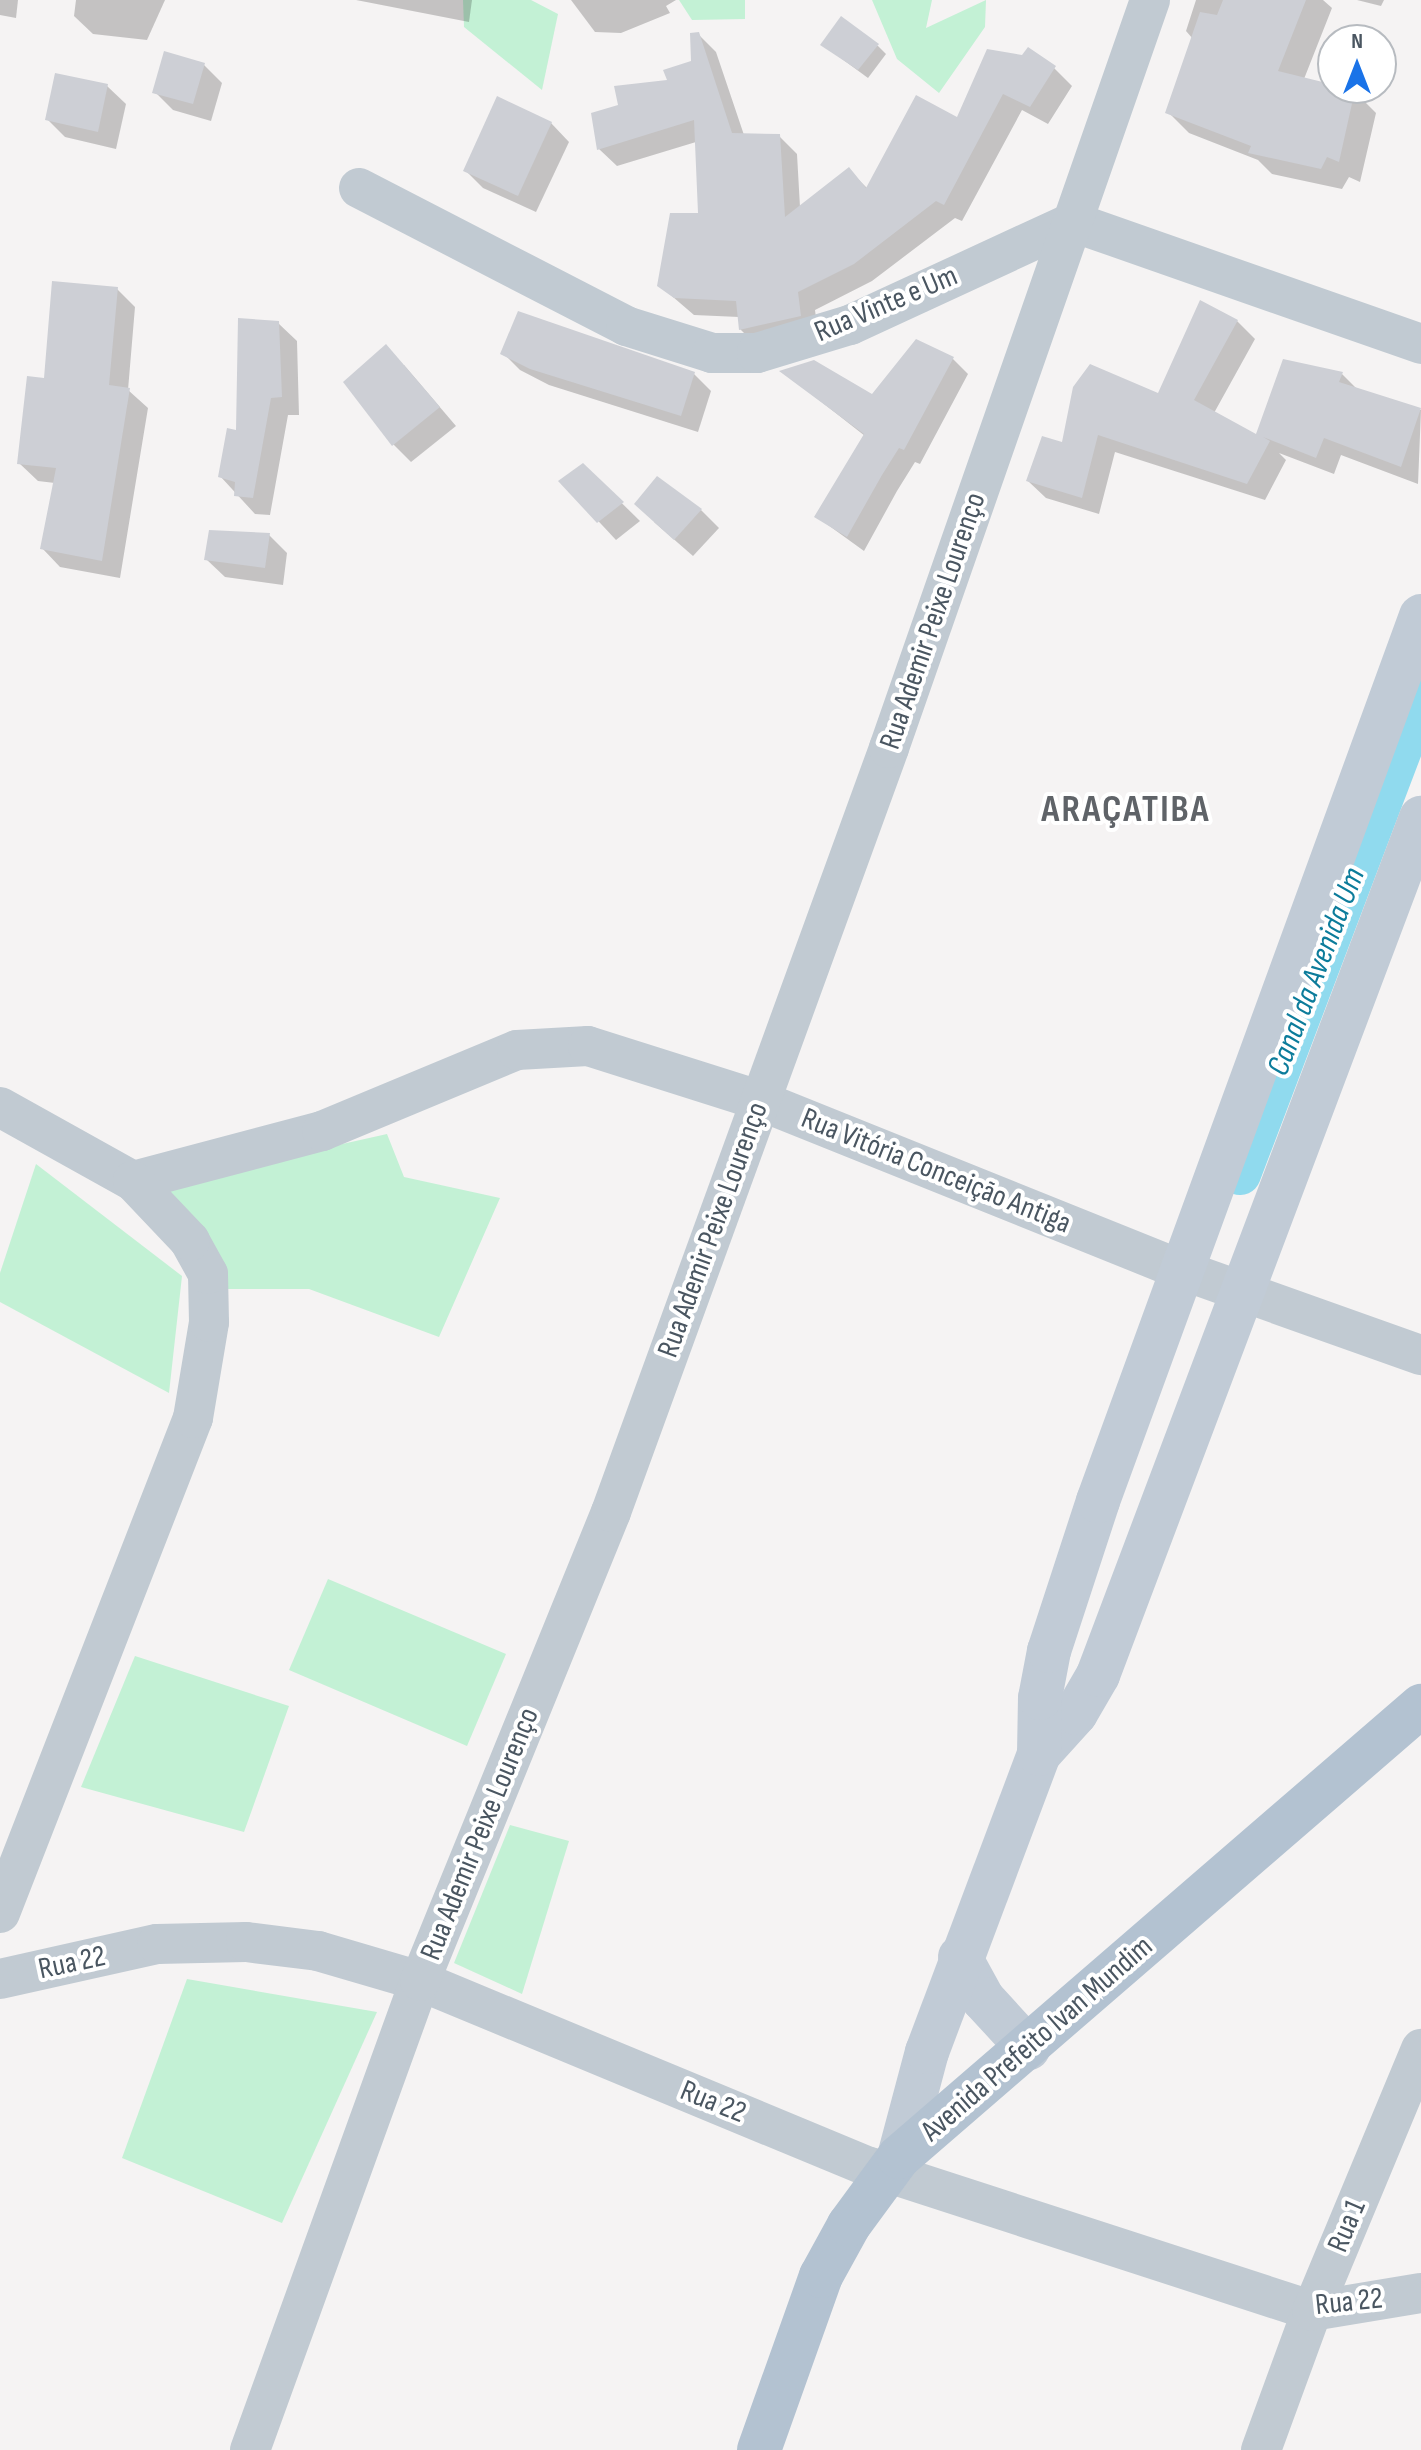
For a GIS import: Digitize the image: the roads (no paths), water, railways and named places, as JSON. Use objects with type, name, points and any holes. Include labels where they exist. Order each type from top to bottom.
[{"type":"main road","name":"Avenida Prefeito Ivan Mundim","points":[[759,2450],[821,2276],[893,2165],[1421,1706]]},
{"type":"street","name":"Rua Ademir Peixe Lourenço","points":[[250,2450],[420,1981],[611,1512],[761,1101],[1150,0]]},
{"type":"street","name":"Rua Vinte e Um","points":[[359,188],[626,326],[712,353],[757,353],[850,325],[1073,222]]},
{"type":"street","points":[[1073,222],[1421,344]]},
{"type":"street","points":[[1039,1754],[1076,1713],[1098,1675],[1211,1280],[1421,616]]},
{"type":"street","points":[[893,2165],[960,1957],[1039,1754],[1040,1698],[1049,1651],[1211,1280],[1421,818]]},
{"type":"street","name":"Rua Vitória Conceição Antiga","points":[[133,1181],[322,1131],[517,1050],[588,1046],[761,1101],[1211,1280],[1421,1355]]},
{"type":"street","points":[[0,1107],[133,1181],[190,1241],[208,1274],[209,1322],[193,1418],[0,1913]]},
{"type":"street","name":"Rua 22","points":[[0,1979],[157,1944],[246,1942],[318,1951],[420,1981],[893,2165],[1312,2311],[1421,2293]]},
{"type":"street","points":[[960,1957],[983,1999],[1028,2048]]},
{"type":"street","name":"Rua 1","points":[[1261,2450],[1312,2311],[1421,2049]]},
{"type":"waterway","name":"Canal da Avenida Um","points":[[1240,1174],[1421,697]]},
{"type":"district","name":"ARAÇATIBA","points":[[1126,810]]}]
